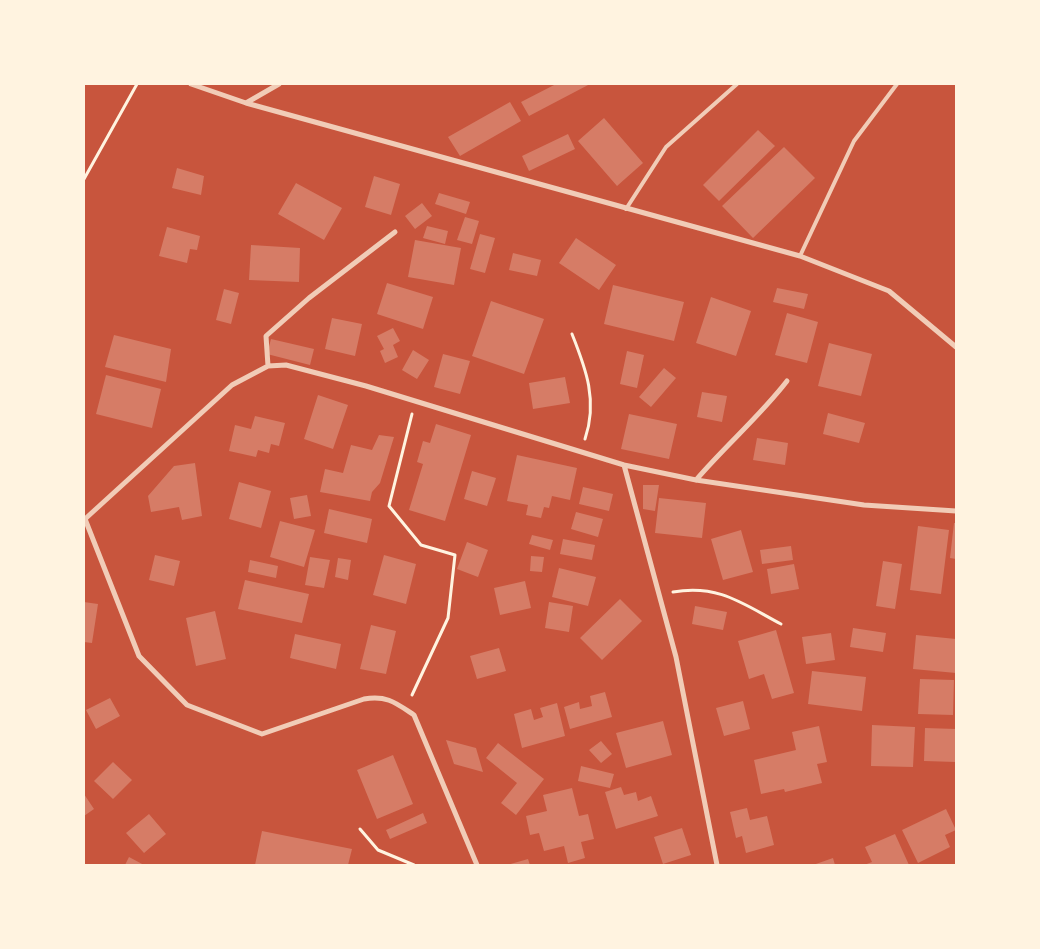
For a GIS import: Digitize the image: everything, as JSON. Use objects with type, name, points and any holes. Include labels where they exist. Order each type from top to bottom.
[{"type":"street","points":[[191,84],[246,103],[800,256],[889,291],[956,346]]},
{"type":"street","points":[[246,103],[279,84]]},
{"type":"street","points":[[268,366],[266,336],[395,232]]},
{"type":"street","points":[[477,865],[414,715],[406,710],[380,696],[364,699],[262,734],[187,705],[139,656],[84,519],[232,385],[268,366],[286,365],[416,401],[581,452],[696,480],[864,505],[956,510]]},
{"type":"street","points":[[696,480],[723,448],[772,401],[787,381]]},
{"type":"street","points":[[624,464],[676,657],[717,865]]},
{"type":"lane","points":[[626,209],[666,147],[737,84]]},
{"type":"lane","points":[[800,256],[854,141],[897,84]]},
{"type":"path","points":[[84,179],[137,84]]},
{"type":"path","points":[[572,334],[587,374],[592,400],[588,430],[581,452]]},
{"type":"path","points":[[406,710],[448,618],[455,555],[421,545],[389,506],[416,401]]},
{"type":"path","points":[[660,594],[693,589],[724,593],[781,624]]},
{"type":"path","points":[[360,829],[378,850],[414,865]]},
{"type":"building","points":[[556,84],[590,84],[529,116],[521,102]]},
{"type":"building","points":[[510,102],[521,121],[460,156],[448,137]]},
{"type":"building","points":[[604,118],[643,163],[617,186],[578,141]]},
{"type":"building","points":[[758,130],[775,146],[719,201],[703,185]]},
{"type":"building","points":[[568,134],[575,149],[529,171],[522,156]]},
{"type":"building","points":[[784,147],[815,178],[753,238],[722,206]]},
{"type":"building","points":[[177,168],[204,176],[201,195],[172,188]]},
{"type":"building","points":[[374,176],[400,184],[391,215],[365,207]]},
{"type":"building","points":[[296,183],[342,208],[324,240],[278,214]]},
{"type":"building","points":[[439,193],[470,202],[466,214],[435,204]]},
{"type":"building","points":[[422,203],[432,216],[415,229],[405,216]]},
{"type":"building","points":[[465,217],[479,221],[472,244],[457,240]]},
{"type":"building","points":[[427,226],[448,231],[445,244],[423,238]]},
{"type":"building","points":[[167,227],[200,236],[197,250],[190,249],[187,263],[159,256]]},
{"type":"building","points":[[480,234],[495,238],[485,273],[470,269]]},
{"type":"building","points":[[576,238],[616,265],[599,290],[559,263]]},
{"type":"building","points":[[415,240],[461,248],[454,285],[408,277]]},
{"type":"building","points":[[251,245],[300,248],[299,282],[249,280]]},
{"type":"building","points":[[513,253],[541,260],[537,276],[509,270]]},
{"type":"building","points":[[387,283],[433,297],[423,329],[377,314]]},
{"type":"building","points":[[613,285],[684,302],[674,341],[604,324]]},
{"type":"building","points":[[777,288],[808,294],[804,309],[773,302]]},
{"type":"building","points":[[224,289],[239,293],[231,324],[216,320]]},
{"type":"building","points":[[711,297],[751,311],[736,356],[696,343]]},
{"type":"building","points":[[491,301],[544,319],[524,374],[472,356]]},
{"type":"building","points":[[787,313],[818,322],[807,363],[775,355]]},
{"type":"building","points":[[332,318],[362,324],[355,356],[325,349]]},
{"type":"building","points":[[393,328],[400,341],[393,345],[398,357],[385,363],[380,351],[384,349],[377,336]]},
{"type":"building","points":[[114,335],[171,349],[166,382],[105,367]]},
{"type":"building","points":[[271,339],[314,349],[310,365],[267,354]]},
{"type":"building","points":[[829,343],[872,354],[861,396],[818,386]]},
{"type":"building","points":[[413,350],[429,360],[417,379],[402,370]]},
{"type":"building","points":[[627,351],[644,355],[637,388],[620,384]]},
{"type":"building","points":[[443,354],[470,361],[460,394],[434,387]]},
{"type":"building","points":[[664,368],[676,378],[651,407],[639,397]]},
{"type":"building","points":[[106,375],[161,389],[152,428],[96,414]]},
{"type":"building","points":[[565,377],[570,403],[533,409],[529,383]]},
{"type":"building","points":[[702,392],[727,396],[722,422],[697,417]]},
{"type":"building","points":[[318,395],[348,405],[333,449],[304,439]]},
{"type":"building","points":[[828,413],[865,423],[859,443],[823,434]]},
{"type":"building","points":[[629,414],[677,424],[669,459],[621,449]]},
{"type":"building","points":[[255,416],[285,423],[279,446],[271,444],[269,453],[258,450],[256,457],[229,451],[235,425],[251,429]]},
{"type":"building","points":[[436,424],[471,435],[445,521],[409,510],[423,464],[417,462],[423,441],[430,443]]},
{"type":"building","points":[[379,435],[394,437],[380,483],[372,492],[370,501],[320,492],[325,469],[343,473],[351,445],[372,450]]},
{"type":"building","points":[[757,438],[788,443],[785,465],[753,460]]},
{"type":"building","points":[[517,455],[577,468],[570,500],[552,496],[549,508],[544,507],[541,518],[526,515],[528,505],[507,501]]},
{"type":"building","points":[[195,463],[202,516],[182,520],[179,507],[151,512],[148,496],[174,466]]},
{"type":"building","points":[[472,471],[496,478],[487,506],[464,499]]},
{"type":"building","points":[[239,482],[271,491],[261,528],[229,519]]},
{"type":"building","points":[[643,485],[659,485],[655,511],[643,509]]},
{"type":"building","points":[[583,487],[613,494],[609,511],[579,504]]},
{"type":"building","points":[[307,495],[311,516],[294,519],[290,498]]},
{"type":"building","points":[[659,498],[706,503],[702,538],[655,533]]},
{"type":"building","points":[[329,509],[372,519],[367,543],[324,533]]},
{"type":"building","points":[[576,512],[603,519],[598,537],[571,529]]},
{"type":"building","points":[[280,521],[315,530],[304,567],[270,557]]},
{"type":"building","points":[[954,523],[956,523],[956,559],[950,558]]},
{"type":"building","points":[[918,526],[949,530],[941,594],[910,590]]},
{"type":"building","points":[[741,530],[753,572],[723,580],[711,539]]},
{"type":"building","points":[[532,535],[553,540],[550,550],[529,544]]},
{"type":"building","points":[[563,539],[595,545],[592,560],[560,554]]},
{"type":"building","points":[[467,542],[488,550],[478,577],[457,569]]},
{"type":"building","points":[[791,546],[793,560],[762,564],[760,550]]},
{"type":"building","points":[[155,555],[180,561],[174,586],[149,580]]},
{"type":"building","points":[[384,555],[416,564],[406,604],[373,595]]},
{"type":"building","points":[[531,556],[544,557],[542,572],[530,571]]},
{"type":"building","points":[[310,557],[330,560],[324,588],[305,585]]},
{"type":"building","points":[[338,558],[351,560],[348,580],[335,577]]},
{"type":"building","points":[[250,560],[278,566],[276,578],[248,572]]},
{"type":"building","points":[[883,561],[902,564],[895,609],[876,606]]},
{"type":"building","points":[[794,564],[799,589],[771,594],[767,569]]},
{"type":"building","points":[[559,568],[596,577],[588,606],[552,597]]},
{"type":"building","points":[[245,580],[309,594],[302,623],[238,609]]},
{"type":"building","points":[[525,581],[531,608],[500,615],[494,588]]},
{"type":"building","points":[[620,599],[642,621],[602,660],[580,638]]},
{"type":"building","points":[[84,602],[98,604],[92,643],[84,642]]},
{"type":"building","points":[[549,602],[573,606],[569,632],[545,628]]},
{"type":"building","points":[[695,606],[727,612],[723,630],[692,624]]},
{"type":"building","points":[[215,611],[226,659],[196,666],[186,618]]},
{"type":"building","points":[[371,625],[396,631],[386,674],[360,669]]},
{"type":"building","points":[[853,628],[886,633],[883,652],[850,647]]},
{"type":"building","points":[[776,630],[794,693],[772,699],[764,674],[749,679],[738,641]]},
{"type":"building","points":[[831,633],[835,660],[806,664],[802,637]]},
{"type":"building","points":[[295,634],[341,644],[336,669],[290,658]]},
{"type":"building","points":[[916,635],[956,639],[956,673],[913,669]]},
{"type":"building","points":[[499,648],[506,671],[477,679],[470,656]]},
{"type":"building","points":[[812,671],[866,677],[862,711],[808,704]]},
{"type":"building","points":[[920,679],[954,680],[953,715],[918,714]]},
{"type":"building","points":[[605,692],[612,717],[570,729],[564,707],[579,702],[580,709],[592,706],[590,696]]},
{"type":"building","points":[[110,698],[120,716],[96,729],[86,710]]},
{"type":"building","points":[[743,701],[750,729],[724,736],[716,708]]},
{"type":"building","points":[[557,703],[565,736],[522,748],[514,714],[531,709],[534,720],[543,717],[540,708]]},
{"type":"building","points":[[663,721],[672,755],[626,768],[616,733]]},
{"type":"building","points":[[872,725],[915,727],[913,767],[871,766]]},
{"type":"building","points":[[819,726],[827,762],[817,764],[822,783],[785,792],[784,789],[761,794],[754,760],[796,750],[792,732]]},
{"type":"building","points":[[925,728],[956,729],[956,762],[924,761]]},
{"type":"building","points":[[446,740],[476,748],[483,772],[454,764]]},
{"type":"building","points":[[601,741],[612,754],[601,763],[589,750]]},
{"type":"building","points":[[498,743],[544,779],[516,815],[501,803],[517,783],[486,758]]},
{"type":"building","points":[[393,755],[413,804],[377,819],[357,770]]},
{"type":"building","points":[[113,762],[132,780],[113,799],[94,781]]},
{"type":"building","points":[[581,766],[614,774],[610,788],[578,781]]},
{"type":"building","points":[[621,787],[624,795],[636,792],[638,801],[651,796],[658,816],[616,829],[605,792]]},
{"type":"building","points":[[572,788],[579,816],[588,814],[594,839],[581,842],[585,858],[568,863],[564,846],[544,851],[539,833],[530,835],[526,816],[547,811],[543,795]]},
{"type":"building","points":[[84,794],[94,809],[84,816]]},
{"type":"building","points":[[747,808],[750,820],[767,816],[774,845],[746,853],[742,836],[736,838],[730,812]]},
{"type":"building","points":[[946,809],[956,830],[945,835],[950,847],[918,863],[902,830]]},
{"type":"building","points":[[423,813],[427,823],[390,839],[386,830]]},
{"type":"building","points":[[149,814],[166,834],[144,853],[126,833]]},
{"type":"building","points":[[682,828],[691,855],[663,864],[654,837]]},
{"type":"building","points":[[262,831],[352,849],[348,865],[255,865]]},
{"type":"building","points":[[895,834],[909,865],[864,865],[872,862],[865,847]]},
{"type":"building","points":[[129,857],[144,865],[125,865]]},
{"type":"building","points":[[833,858],[835,865],[813,865]]},
{"type":"building","points":[[528,859],[530,865],[507,865]]}]
